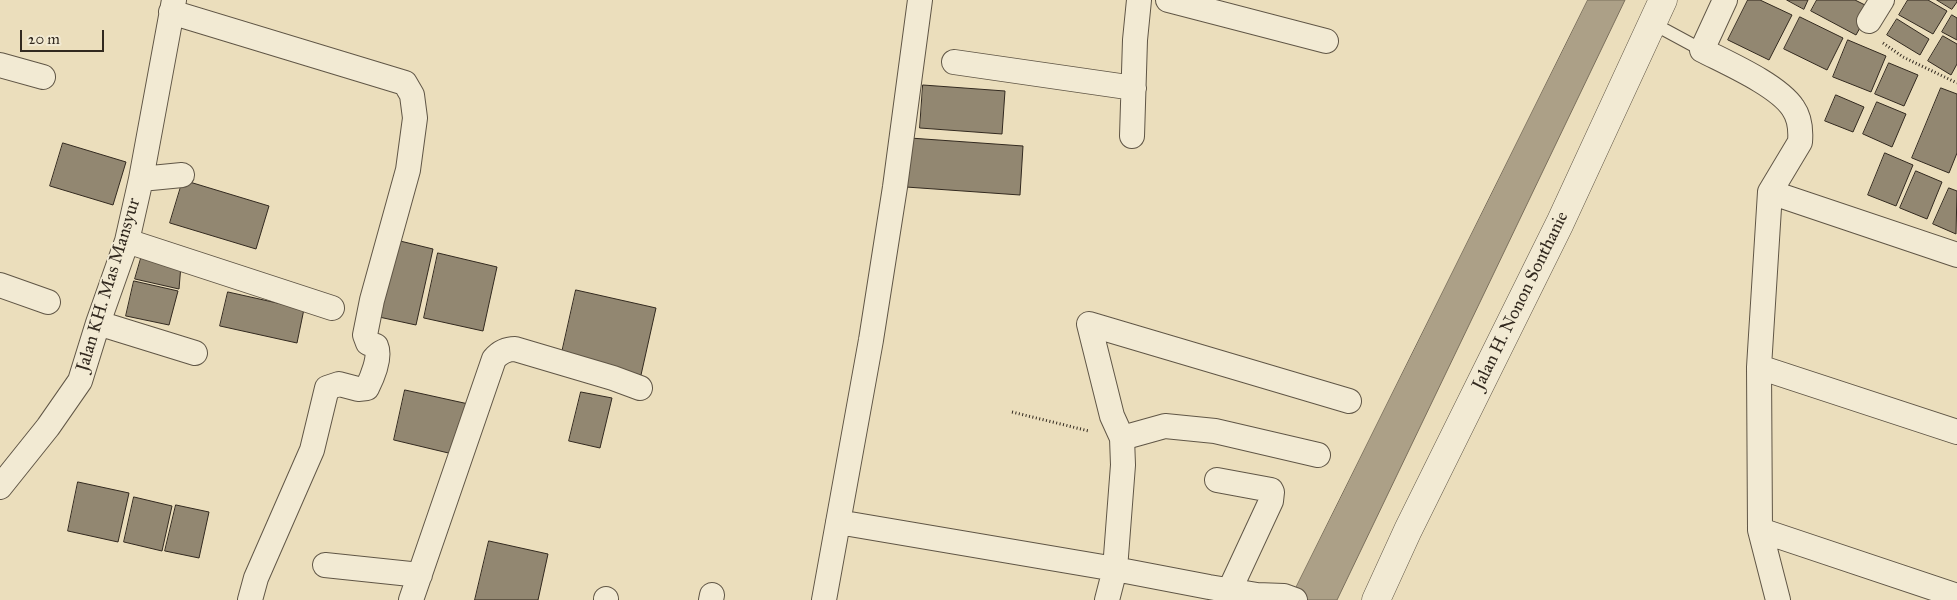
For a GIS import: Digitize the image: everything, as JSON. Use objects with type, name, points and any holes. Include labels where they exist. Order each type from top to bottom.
[{"type":"street","points":[[824,600],[871,340],[892,206],[920,0]]},
{"type":"street","points":[[1132,136],[1139,0]]},
{"type":"street","points":[[1168,0],[1326,41]]},
{"type":"street","points":[[1725,0],[1702,50],[1750,74],[1780,96],[1793,108],[1800,123],[1800,142],[1770,192],[1759,367],[1760,530],[1778,600]]},
{"type":"street","points":[[1869,21],[1882,0]]},
{"type":"street","points":[[172,6],[405,83],[412,95],[415,118],[408,170],[372,300],[365,335],[368,342],[376,346],[378,350],[371,379],[367,388],[358,389],[339,384],[327,388],[312,450],[256,578],[250,600]]},
{"type":"street","name":"Jalan KH. Mas Mansyur","points":[[0,487],[48,427],[80,381],[127,241],[141,180],[172,6]]},
{"type":"street","name":"Jalan H. Nonon Sonthanie","points":[[1376,600],[1560,223],[1657,11]]},
{"type":"street","points":[[954,62],[1134,88]]},
{"type":"street","points":[[0,66],[43,77]]},
{"type":"street","points":[[141,180],[182,175]]},
{"type":"street","points":[[1770,192],[1957,255]]},
{"type":"street","points":[[127,241],[332,308]]},
{"type":"street","points":[[0,285],[48,302]]},
{"type":"street","points":[[98,323],[195,353]]},
{"type":"street","points":[[1107,600],[1115,569],[1123,465],[1122,438],[1112,416],[1089,324],[1349,401]]},
{"type":"street","points":[[412,600],[494,359],[498,354],[509,348],[515,348],[640,388]]},
{"type":"street","points":[[1759,367],[1957,432]]},
{"type":"street","points":[[1122,438],[1165,426],[1215,431],[1318,455]]},
{"type":"street","points":[[1217,480],[1271,490],[1272,492],[1271,501],[1228,595]]},
{"type":"street","points":[[838,522],[1115,569],[1228,595],[1290,598]]},
{"type":"street","points":[[1760,530],[1957,596]]},
{"type":"street","points":[[325,565],[420,575]]},
{"type":"lane","points":[[1657,11],[1702,50]]},
{"type":"path","points":[[1869,21],[1872,34],[1878,40],[1903,57],[1957,84]]},
{"type":"path","points":[[1012,412],[1122,438]]},
{"type":"shaded area","points":[[1588,0],[1625,0],[1337,600],[1290,600]]},
{"type":"building","points":[[1748,0],[1760,0],[1792,15],[1769,60],[1728,40]]},
{"type":"building","points":[[1787,0],[1808,0],[1804,9]]},
{"type":"building","points":[[1817,0],[1855,0],[1871,8],[1856,35],[1811,11]]},
{"type":"building","points":[[1908,0],[1928,0],[1947,11],[1933,34],[1899,15]]},
{"type":"building","points":[[1937,0],[1957,0],[1957,2],[1952,9]]},
{"type":"building","points":[[1952,15],[1957,18],[1957,40],[1942,32]]},
{"type":"building","points":[[1800,17],[1843,38],[1827,70],[1784,49]]},
{"type":"building","points":[[1897,19],[1929,39],[1920,55],[1887,35]]},
{"type":"building","points":[[1943,36],[1957,44],[1957,64],[1951,75],[1928,61]]},
{"type":"building","points":[[1848,40],[1886,56],[1871,92],[1833,77]]},
{"type":"building","points":[[1889,63],[1918,75],[1904,106],[1875,94]]},
{"type":"building","points":[[923,85],[1005,91],[1002,134],[920,128]]},
{"type":"building","points":[[1941,88],[1957,94],[1957,153],[1949,173],[1912,158]]},
{"type":"building","points":[[1836,95],[1864,107],[1853,132],[1825,121]]},
{"type":"building","points":[[1877,102],[1906,114],[1892,147],[1863,134]]},
{"type":"building","points":[[910,138],[1023,146],[1020,195],[906,187]]},
{"type":"building","points":[[63,143],[126,162],[113,205],[50,186]]},
{"type":"building","points":[[1885,153],[1913,165],[1896,206],[1868,195]]},
{"type":"building","points":[[1916,171],[1942,182],[1927,219],[1900,208]]},
{"type":"building","points":[[183,180],[269,206],[256,249],[170,223]]},
{"type":"building","points":[[1949,188],[1957,191],[1956,234],[1933,224]]},
{"type":"building","points":[[396,240],[433,249],[416,325],[379,317]]},
{"type":"building","points":[[438,253],[497,267],[483,331],[424,318]]},
{"type":"building","points":[[142,255],[181,265],[179,289],[135,279]]},
{"type":"building","points":[[134,281],[178,291],[169,325],[126,316]]},
{"type":"building","points":[[576,290],[656,308],[641,375],[561,357]]},
{"type":"building","points":[[228,292],[304,309],[297,343],[220,326]]},
{"type":"building","points":[[405,390],[473,405],[461,456],[394,440]]},
{"type":"building","points":[[581,392],[612,398],[600,448],[569,441]]},
{"type":"building","points":[[78,482],[129,493],[118,542],[68,531]]},
{"type":"building","points":[[134,497],[172,506],[162,551],[124,542]]},
{"type":"building","points":[[176,505],[209,512],[199,558],[165,551]]},
{"type":"building","points":[[489,541],[548,554],[538,600],[475,600]]}]
